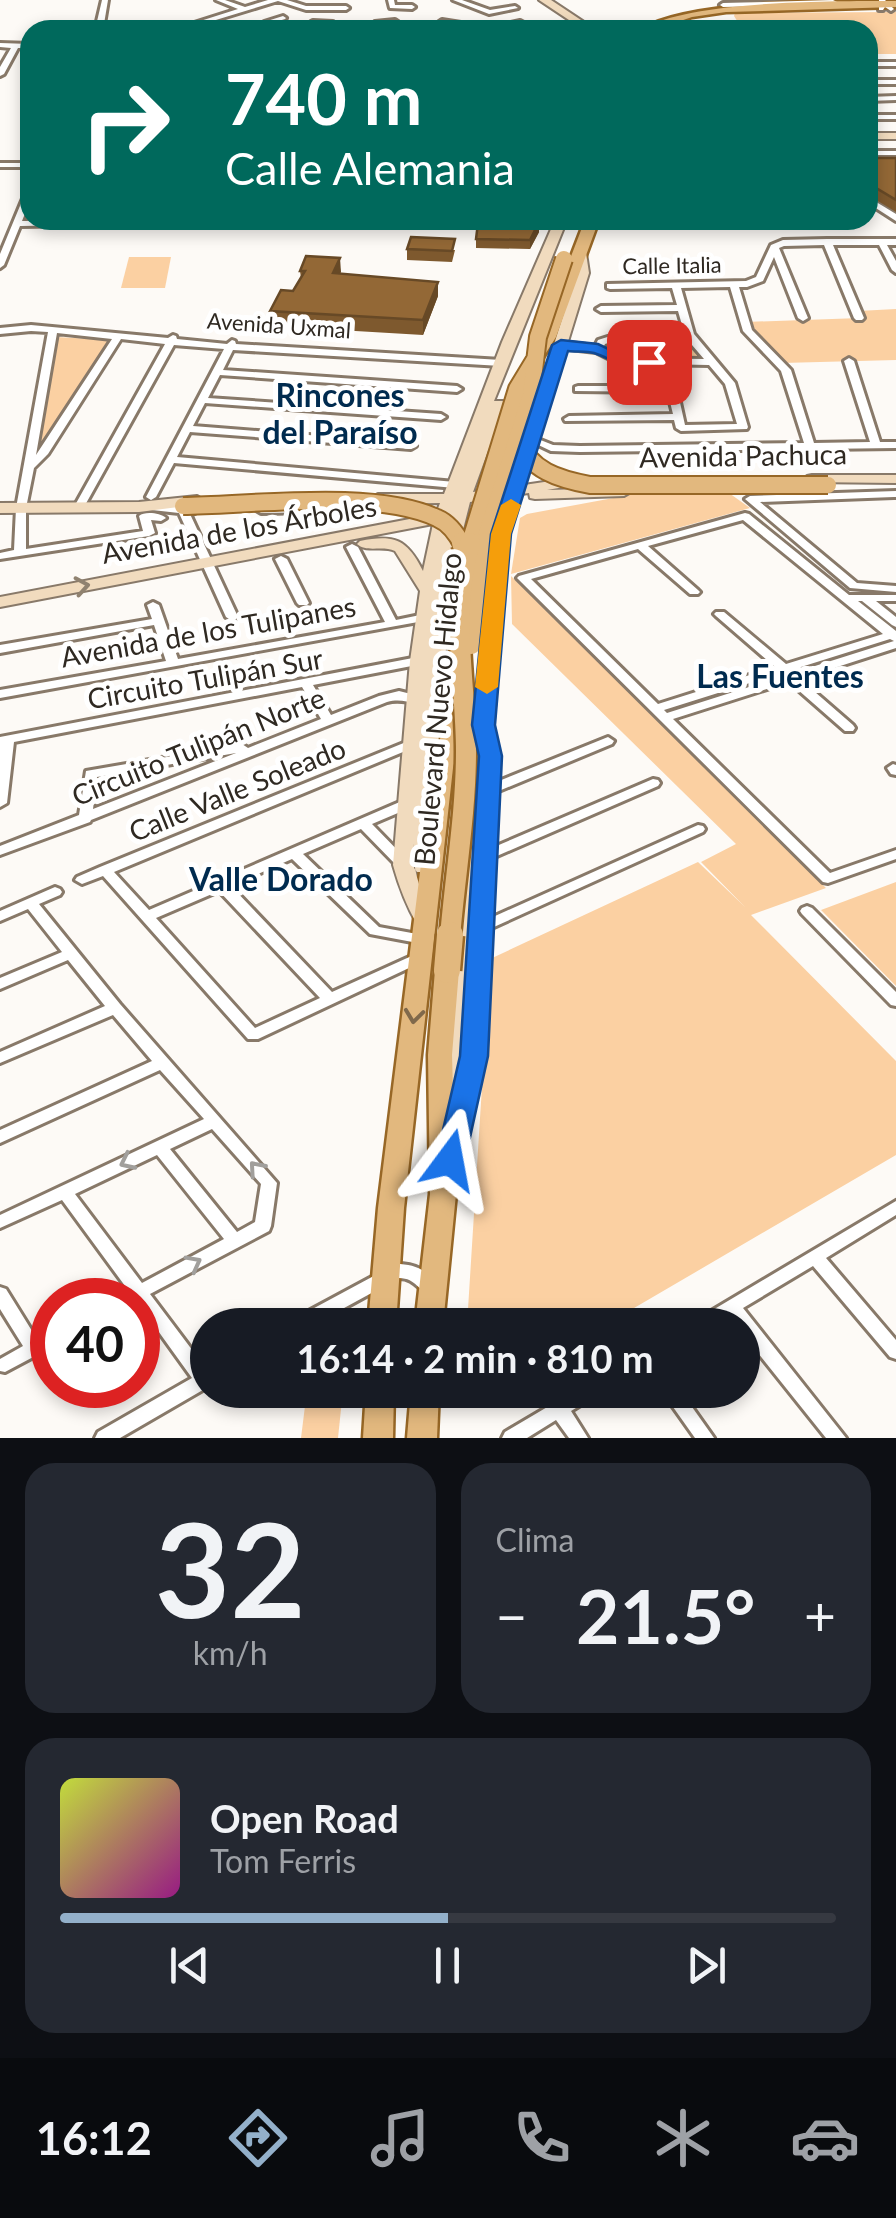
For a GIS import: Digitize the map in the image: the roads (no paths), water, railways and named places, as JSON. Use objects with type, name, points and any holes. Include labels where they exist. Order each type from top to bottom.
[{"type":"main road","points":[[544,0],[575,20]]},
{"type":"main road","points":[[663,20],[673,14],[723,6],[889,5]]},
{"type":"main road","points":[[678,20],[711,11],[889,5]]},
{"type":"main road","points":[[423,938],[403,865],[412,744],[407,697],[418,661],[426,589],[501,365],[557,230]]},
{"type":"main road","name":"Boulevard Nuevo Hidalgo","points":[[469,467],[568,230]]},
{"type":"main road","name":"Boulevard Nuevo Hidalgo","points":[[443,1194],[440,1055],[466,752],[458,650],[466,553],[517,389],[550,331],[572,256],[572,230]]},
{"type":"main road","name":"Boulevard Nuevo Hidalgo","points":[[430,1308],[503,528],[515,493],[525,439],[538,338],[586,230]]},
{"type":"main road","name":"Boulevard Nuevo Hidalgo","points":[[383,1308],[445,752],[464,682],[481,551],[561,345],[583,273],[572,256]]},
{"type":"main road","points":[[501,365],[504,388]]},
{"type":"main road","points":[[525,439],[524,455],[536,467],[558,478],[590,485],[894,486]]},
{"type":"main road","points":[[525,439],[541,465],[590,488]]},
{"type":"main road","points":[[469,467],[493,492]]},
{"type":"main road","points":[[394,509],[427,508],[493,492],[894,486]]},
{"type":"main road","points":[[480,507],[503,528],[528,508],[590,488]]},
{"type":"main road","name":"Avenida de los Árboles","points":[[2,601],[387,530],[454,503],[480,507],[515,493]]},
{"type":"main road","points":[[0,508],[414,499],[454,503]]},
{"type":"main road","points":[[145,502],[183,508],[394,506],[445,522],[460,538],[466,553]]},
{"type":"main road","name":"Boulevard Nuevo Hidalgo","points":[[423,938],[423,820],[444,573],[454,503]]},
{"type":"main road","points":[[387,530],[404,520],[404,514],[394,509]]},
{"type":"main road","points":[[206,564],[252,564],[383,542],[400,546],[410,554],[426,589]]},
{"type":"main road","name":"Boulevard Nuevo Hidalgo","points":[[443,1194],[474,1056],[489,790],[490,756],[484,725]]},
{"type":"main road","points":[[378,1438],[379,1408]]},
{"type":"main road","points":[[422,1438],[424,1408]]},
{"type":"street","points":[[219,0],[244,9]]},
{"type":"street","points":[[208,20],[278,0],[314,20],[346,5]]},
{"type":"street","points":[[391,0],[392,7],[411,4]]},
{"type":"street","points":[[456,0],[490,12],[510,8],[487,0]]},
{"type":"street","points":[[276,20],[283,18]]},
{"type":"street","points":[[0,48],[20,47]]},
{"type":"street","points":[[2,74],[15,48]]},
{"type":"street","points":[[0,265],[4,242],[20,215]]},
{"type":"street","points":[[16,224],[20,224]]},
{"type":"street","points":[[774,247],[790,242],[896,242]]},
{"type":"street","points":[[826,242],[859,318]]},
{"type":"street","points":[[882,243],[896,268]]},
{"type":"street","points":[[764,274],[774,247]]},
{"type":"street","points":[[774,247],[803,318]]},
{"type":"street","name":"Calle Italia","points":[[610,286],[734,284],[756,282],[764,274],[786,274]]},
{"type":"street","points":[[734,284],[748,332],[786,370],[810,446]]},
{"type":"street","points":[[569,419],[743,427],[730,383],[689,335],[676,285]]},
{"type":"street","points":[[601,309],[683,308]]},
{"type":"street","name":"Avenida Uxmal","points":[[0,331],[51,331],[501,365]]},
{"type":"street","points":[[20,553],[21,508],[51,331]]},
{"type":"street","points":[[598,349],[610,338],[689,335]]},
{"type":"street","points":[[31,465],[118,337]]},
{"type":"street","points":[[78,507],[172,341]]},
{"type":"street","points":[[145,502],[231,345]]},
{"type":"street","points":[[561,345],[598,349],[620,361],[710,362]]},
{"type":"street","points":[[849,361],[876,444]]},
{"type":"street","points":[[649,362],[674,398],[679,423]]},
{"type":"street","points":[[215,372],[457,389]]},
{"type":"street","points":[[578,388],[666,389]]},
{"type":"street","points":[[201,400],[441,417]]},
{"type":"street","points":[[186,429],[412,446]]},
{"type":"street","points":[[525,439],[551,448],[580,449],[896,445]]},
{"type":"street","points":[[170,460],[454,503]]},
{"type":"street","points":[[894,486],[750,498],[750,502],[854,586],[896,589]]},
{"type":"street","points":[[232,617],[183,508],[394,509]]},
{"type":"street","points":[[0,556],[149,533],[144,516],[161,518]]},
{"type":"street","points":[[895,635],[745,516],[523,578],[828,879],[896,854]]},
{"type":"street","points":[[640,545],[694,592]]},
{"type":"street","points":[[352,546],[392,624]]},
{"type":"street","points":[[282,559],[303,603]]},
{"type":"street","points":[[846,598],[896,598]]},
{"type":"street","points":[[866,598],[895,635]]},
{"type":"street","points":[[152,605],[173,663]]},
{"type":"street","points":[[720,614],[849,728]]},
{"type":"street","name":"Avenida de los Tulipanes","points":[[0,694],[425,618]]},
{"type":"street","points":[[0,649],[158,621]]},
{"type":"street","points":[[660,713],[851,653],[895,635]]},
{"type":"street","name":"Circuito Tulipán Sur","points":[[4,740],[398,668],[418,661]]},
{"type":"street","name":"Boulevard Nuevo Hidalgo","points":[[398,668],[407,697]]},
{"type":"street","points":[[307,685],[328,721]]},
{"type":"street","name":"Circuito Tulipán Norte","points":[[0,852],[264,744],[407,697]]},
{"type":"street","points":[[0,802],[4,740]]},
{"type":"street","points":[[489,790],[608,741]]},
{"type":"street","points":[[85,818],[91,774],[264,744]]},
{"type":"street","name":"Calle Valle Soleado","points":[[82,880],[412,744]]},
{"type":"street","points":[[486,856],[653,783]]},
{"type":"street","points":[[146,917],[406,804]]},
{"type":"street","points":[[363,823],[403,865]]},
{"type":"street","points":[[480,928],[698,829]]},
{"type":"street","points":[[294,853],[374,932],[423,938]]},
{"type":"street","points":[[106,870],[253,1035],[330,999],[423,938]]},
{"type":"street","points":[[222,884],[330,999]]},
{"type":"street","points":[[0,916],[54,892]]},
{"type":"street","points":[[30,903],[115,1008],[269,1183],[264,1226],[160,1281]]},
{"type":"street","points":[[808,911],[896,1001]]},
{"type":"street","points":[[0,984],[72,953]]},
{"type":"street","points":[[0,1058],[115,1008]]},
{"type":"street","points":[[0,1137],[163,1062]]},
{"type":"street","points":[[0,1222],[215,1120]]},
{"type":"street","points":[[159,1146],[235,1241]]},
{"type":"street","points":[[65,1192],[120,1278]]},
{"type":"street","points":[[837,1438],[732,1307],[894,1211]]},
{"type":"street","points":[[815,1257],[896,1352]]},
{"type":"street","points":[[327,1308],[384,1275],[409,1270],[422,1278],[431,1291]]},
{"type":"street","points":[[0,1294],[30,1343]]},
{"type":"street","points":[[160,1327],[190,1361]]},
{"type":"street","points":[[5,1365],[30,1351]]},
{"type":"street","points":[[104,1438],[190,1388]]},
{"type":"street","points":[[683,1408],[705,1438]]},
{"type":"street","points":[[511,1438],[559,1409],[579,1438]]},
{"type":"district","name":"Rincones del Paraíso","points":[[340,412]]},
{"type":"district","name":"Las Fuentes","points":[[780,675]]},
{"type":"district","name":"Valle Dorado","points":[[281,878]]}]
